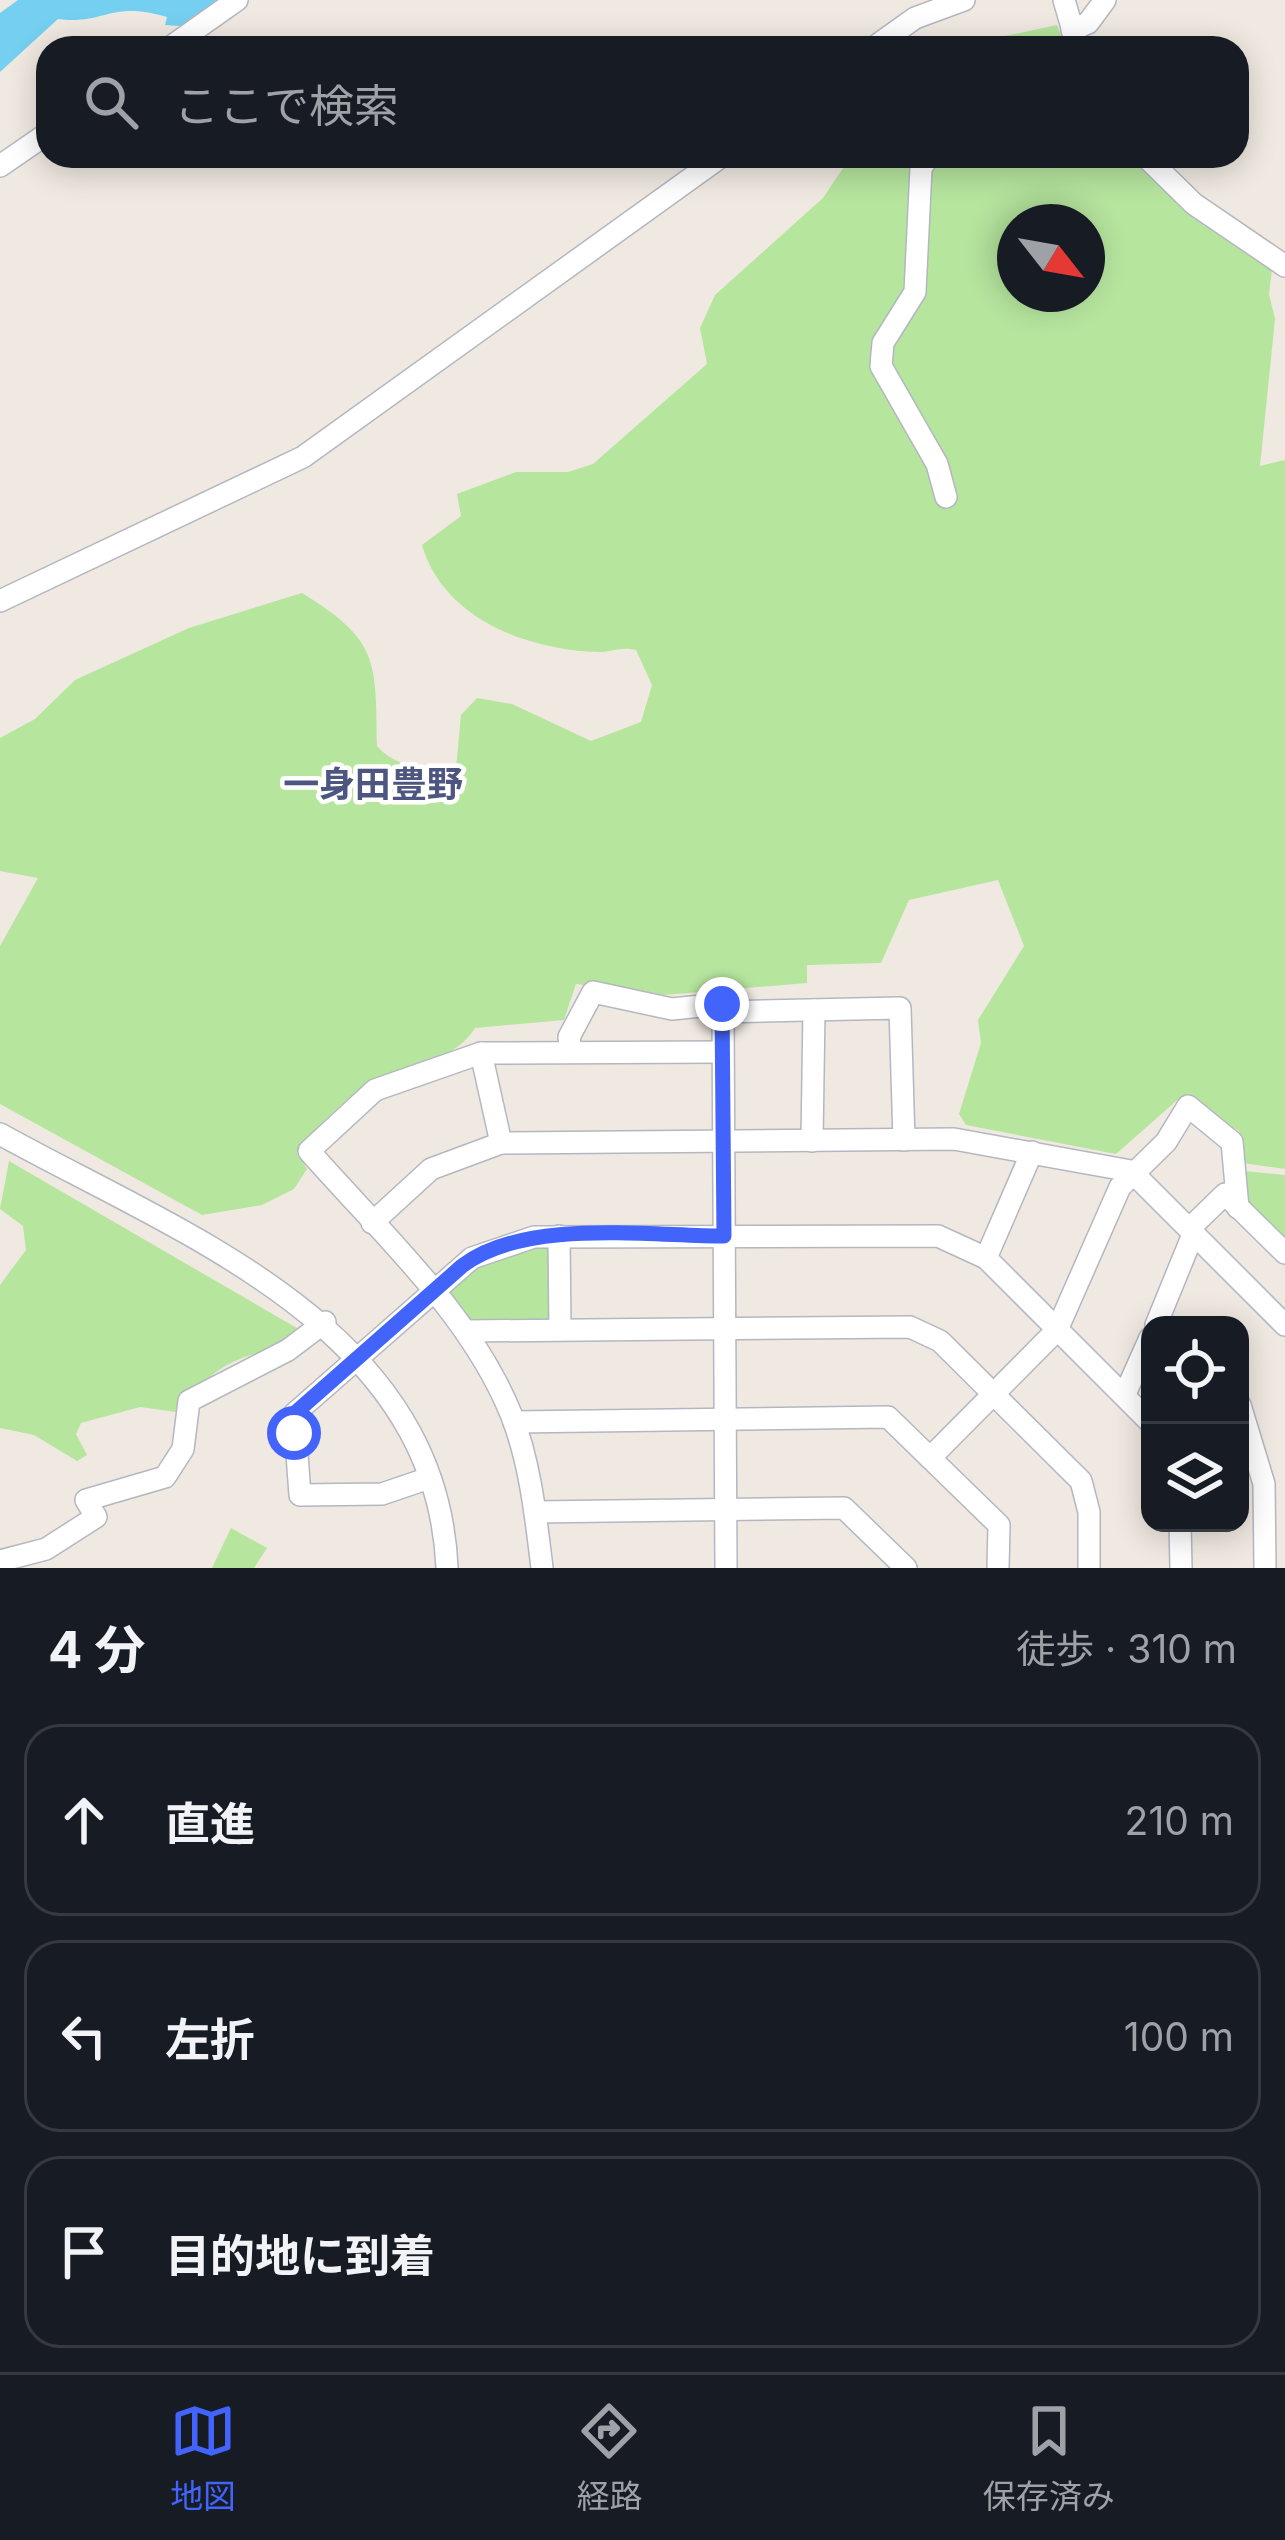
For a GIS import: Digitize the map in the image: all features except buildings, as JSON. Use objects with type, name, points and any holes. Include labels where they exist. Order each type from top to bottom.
[{"type":"street","points":[[186,36],[237,0]]},
{"type":"street","points":[[890,36],[915,18],[964,0]]},
{"type":"street","points":[[1064,0],[1074,36]]},
{"type":"street","points":[[1077,36],[1105,0]]},
{"type":"street","points":[[0,166],[36,141]]},
{"type":"street","points":[[0,601],[303,457],[705,168]]},
{"type":"street","points":[[921,168],[915,292],[880,354],[881,366],[937,464],[946,497]]},
{"type":"street","points":[[1156,168],[1194,204],[1285,266]]},
{"type":"street","points":[[571,1052],[569,1037],[593,992],[672,1009],[722,1004],[726,1568]]},
{"type":"street","points":[[812,1141],[814,1010]]},
{"type":"street","points":[[723,1012],[904,1012],[904,1140]]},
{"type":"street","points":[[542,1568],[535,1512],[514,1422],[467,1331],[309,1151],[375,1090],[482,1053],[720,1052]]},
{"type":"street","points":[[482,1053],[501,1143]]},
{"type":"street","points":[[930,1458],[1057,1330],[1131,1172],[1166,1142],[1188,1106],[1232,1142],[1238,1208]]},
{"type":"street","points":[[0,1134],[276,1288],[325,1322],[359,1358],[404,1420],[429,1478],[447,1568]]},
{"type":"street","points":[[372,1222],[431,1169],[501,1143],[955,1139],[1131,1172],[1285,1325]]},
{"type":"street","points":[[986,1258],[1032,1152]]},
{"type":"street","points":[[1166,1316],[1192,1230],[1225,1194],[1285,1253]]},
{"type":"street","points":[[429,1478],[382,1494],[300,1495],[294,1414],[432,1293],[490,1249],[559,1237],[938,1235],[986,1258],[1141,1412]]},
{"type":"street","points":[[559,1237],[560,1329]]},
{"type":"street","points":[[0,1561],[69,1537],[96,1516],[86,1500],[165,1477],[183,1449],[189,1401],[288,1350],[325,1322]]},
{"type":"street","points":[[467,1331],[910,1327],[940,1341],[1081,1481],[1089,1512],[1089,1568]]},
{"type":"street","points":[[1125,1394],[1141,1358]]},
{"type":"street","points":[[514,1422],[888,1417],[999,1525],[998,1568]]},
{"type":"street","points":[[1246,1424],[1264,1484],[1265,1568]]},
{"type":"street","points":[[535,1512],[844,1508],[906,1568]]},
{"type":"street","points":[[1180,1532],[1180,1568]]},
{"type":"green space","points":[[1057,25],[1061,36],[1005,36]]},
{"type":"green space","points":[[843,168],[1145,168],[1272,269],[1269,294],[1275,319],[1260,466],[1285,460],[1285,1169],[1243,1163],[1239,1131],[1183,1095],[1116,1154],[966,1125],[959,1114],[981,1043],[978,1020],[1024,946],[998,880],[909,900],[881,963],[807,965],[807,983],[664,995],[576,984],[564,1020],[475,1028],[453,1050],[381,1078],[348,1099],[297,1152],[307,1169],[294,1189],[262,1205],[202,1215],[0,1104],[0,946],[38,878],[0,871],[0,738],[35,719],[75,680],[189,628],[302,593],[346,624],[368,654],[376,692],[377,746],[403,763],[456,769],[461,715],[477,698],[512,704],[591,741],[641,722],[652,685],[636,650],[571,650],[516,637],[491,625],[448,592],[422,545],[461,516],[457,494],[516,472],[568,472],[593,464],[707,364],[700,328],[715,295],[823,198]]},
{"type":"green space","points":[[9,1161],[302,1331],[285,1349],[227,1365],[176,1412],[140,1407],[81,1423],[76,1434],[87,1455],[77,1461],[34,1435],[0,1428],[0,1285],[26,1250],[23,1226],[0,1209]]},
{"type":"green space","points":[[1244,1171],[1285,1175],[1285,1245],[1246,1203]]},
{"type":"green space","points":[[536,1246],[555,1247],[555,1322],[470,1324],[448,1291],[477,1267]]},
{"type":"green space","points":[[231,1528],[267,1548],[254,1568],[212,1568]]},
{"type":"water","points":[[18,0],[217,0],[180,26],[165,25],[167,17],[132,11],[58,19],[0,72],[0,13]]},
{"type":"district","name":"一身田豊野","points":[[373,784]]},
{"type":"route","points":[[294,1433],[294,1414],[462,1266],[490,1249],[533,1237],[724,1236],[722,1004]]}]
